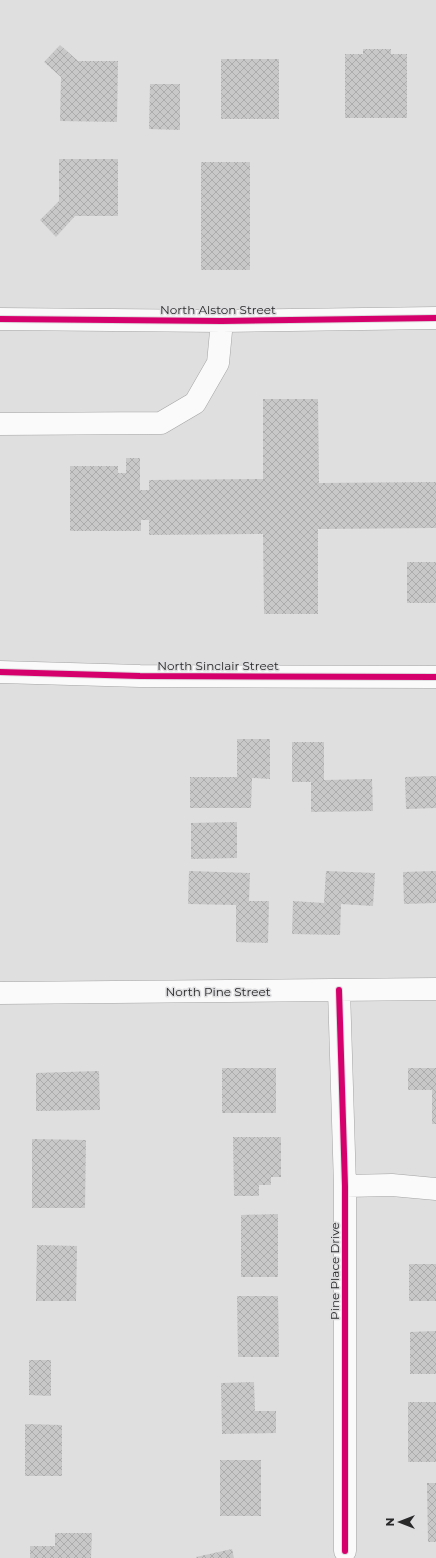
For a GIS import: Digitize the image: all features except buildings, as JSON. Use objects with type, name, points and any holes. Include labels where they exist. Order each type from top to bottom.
[{"type":"street","name":"North Alston Street","points":[[0,319],[222,321],[436,318]]},
{"type":"street","points":[[0,424],[161,422],[195,403],[218,363],[222,321]]},
{"type":"street","name":"North Sinclair Street","points":[[0,672],[140,676],[436,677]]},
{"type":"street","name":"Pine Place Drive","points":[[339,990],[345,1186],[345,1551]]},
{"type":"street","name":"North Pine Street","points":[[0,993],[436,990]]},
{"type":"street","points":[[345,1186],[392,1184],[436,1189]]},
{"type":"cycle path","points":[[0,319],[222,321],[436,318]]},
{"type":"cycle path","points":[[0,672],[140,676],[436,677]]},
{"type":"cycle path","points":[[339,990],[345,1186],[345,1551]]}]
